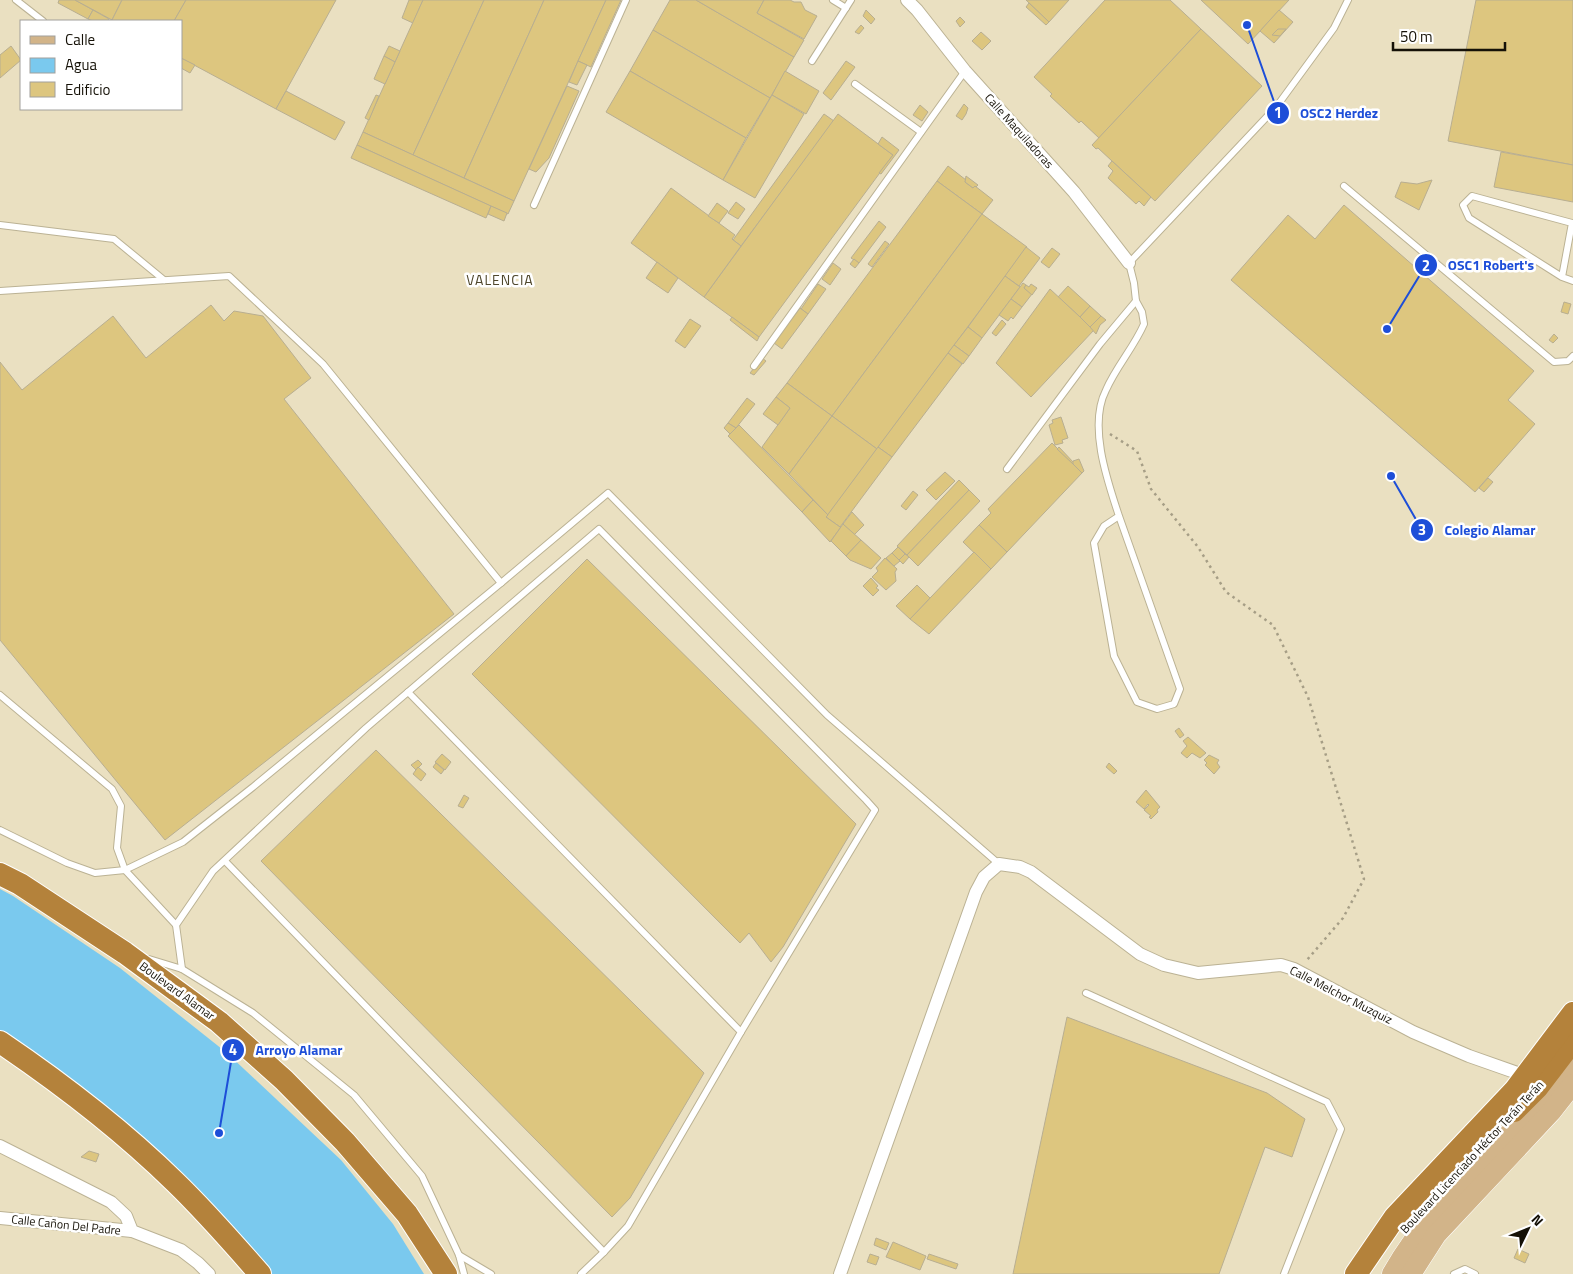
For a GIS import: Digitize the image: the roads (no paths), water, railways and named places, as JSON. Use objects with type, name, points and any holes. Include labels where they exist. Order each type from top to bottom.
[{"type":"highway","name":"Boulevard Alamar","points":[[0,874],[20,884],[125,953],[220,1022],[284,1080],[345,1142],[408,1214],[446,1274]]},
{"type":"highway","name":"Boulevard Licenciado Héctor Terán Terán","points":[[1356,1274],[1395,1217],[1515,1090],[1573,1013]]},
{"type":"highway","name":"Boulevard Licenciado Héctor Terán Terán","points":[[1374,1274],[1399,1236],[1424,1206],[1537,1088],[1573,1041]]},
{"type":"highway","points":[[0,1042],[51,1076],[116,1129],[175,1182],[260,1274]]},
{"type":"main road","name":"Boulevard Licenciado Héctor Terán Terán","points":[[1392,1274],[1422,1229],[1450,1196],[1528,1116],[1573,1062]]},
{"type":"main road","name":"Boulevard Licenciado Héctor Terán Terán","points":[[1411,1274],[1436,1235],[1551,1112],[1573,1084]]},
{"type":"street","name":"Calle Maquiladoras","points":[[907,0],[918,5],[965,71],[1074,192],[1129,263]]},
{"type":"street","name":"Calle Melchor Muzquiz","points":[[999,864],[1020,866],[1031,872],[1140,954],[1164,965],[1198,973],[1282,965],[1294,969],[1413,1032],[1469,1056],[1526,1076]]},
{"type":"street","points":[[840,1274],[976,892],[984,877],[999,864]]},
{"type":"street","name":"Calle Cañon Del Padre","points":[[0,1146],[112,1202],[126,1216],[132,1231]]},
{"type":"street","name":"Calle Cañon Del Padre","points":[[0,1218],[132,1231],[181,1250],[210,1274]]},
{"type":"lane","points":[[16,0],[42,20]]},
{"type":"lane","points":[[534,205],[626,0]]},
{"type":"lane","points":[[834,0],[846,8]]},
{"type":"lane","points":[[812,61],[851,0]]},
{"type":"lane","points":[[1119,516],[1104,526],[1094,543],[1114,656],[1137,702],[1157,709],[1174,704],[1180,689],[1119,516],[1099,437],[1098,418],[1100,403],[1106,388],[1144,324],[1142,312],[1136,301],[1129,263],[1277,106],[1334,28],[1348,0]]},
{"type":"lane","points":[[754,366],[965,71]]},
{"type":"lane","points":[[855,84],[921,132]]},
{"type":"lane","points":[[1344,186],[1554,362],[1568,361],[1573,356]]},
{"type":"lane","points":[[1562,277],[1572,223],[1472,196],[1463,205],[1469,218],[1562,277],[1573,281]]},
{"type":"lane","points":[[0,225],[114,239],[164,280]]},
{"type":"lane","points":[[0,291],[229,276],[323,364],[501,583]]},
{"type":"lane","points":[[1007,469],[1100,344],[1136,301]]},
{"type":"lane","points":[[0,830],[67,864],[95,873],[125,870],[183,842],[252,788],[608,493],[827,715],[999,864]]},
{"type":"lane","points":[[176,925],[213,871],[366,728],[599,529],[875,810],[741,1032],[628,1226],[581,1274]]},
{"type":"lane","points":[[408,692],[741,1032]]},
{"type":"lane","points":[[0,695],[112,789],[121,806],[116,848],[125,870],[176,925],[182,969]]},
{"type":"lane","points":[[225,861],[604,1252]]},
{"type":"lane","points":[[125,953],[182,969],[253,1013],[354,1095],[422,1176],[459,1255],[464,1274]]},
{"type":"lane","points":[[1086,993],[1327,1102],[1340,1129],[1284,1274]]},
{"type":"lane","points":[[459,1255],[491,1274]]},
{"type":"lane","points":[[1454,1274],[1465,1269],[1475,1274]]},
{"type":"water","points":[[0,889],[120,968],[227,1053],[341,1160],[393,1224],[424,1274],[269,1274],[0,1036]]},
{"type":"place","name":"OSC2 Herdez","points":[[1247,25]]},
{"type":"place","name":"OSC1 Robert's","points":[[1387,329]]},
{"type":"place","name":"Colegio Alamar","points":[[1391,476]]},
{"type":"place","name":"Arroyo Alamar","points":[[219,1133]]},
{"type":"district","name":"VALENCIA","points":[[500,280]]}]
